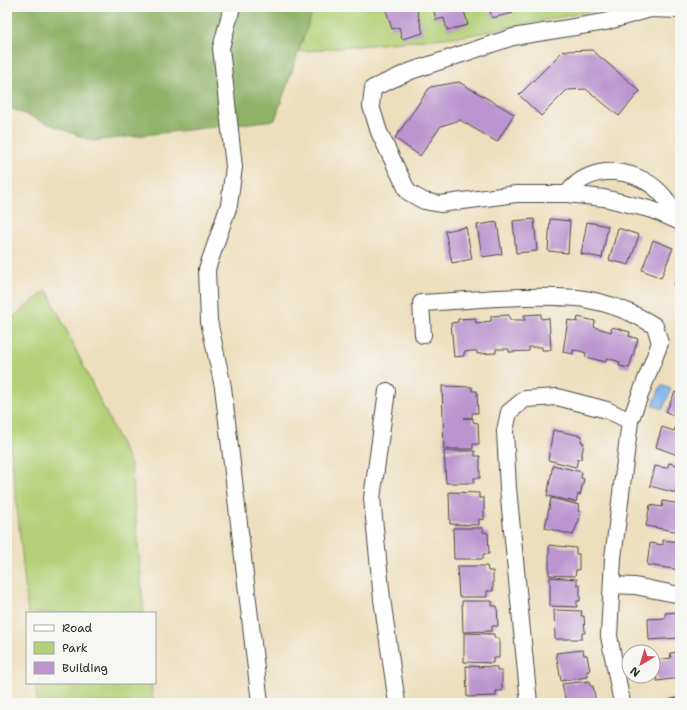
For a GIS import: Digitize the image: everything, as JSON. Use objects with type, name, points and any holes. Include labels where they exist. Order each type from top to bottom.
[{"type":"street","points":[[232,7],[221,48],[234,167],[229,205],[207,270],[209,321],[223,387],[260,703]]},
{"type":"street","points":[[678,221],[653,210],[604,198],[567,194],[516,194],[440,204],[424,201],[408,192],[379,132],[371,106],[373,88],[411,71],[513,37],[605,22],[650,9],[680,10]]},
{"type":"street","points":[[567,194],[573,185],[593,174],[614,171],[635,176],[650,184],[666,198],[678,221]]},
{"type":"street","points":[[423,335],[421,303],[505,297],[584,299],[619,308],[640,317],[655,326],[660,343],[630,421],[613,558],[609,636],[622,703]]},
{"type":"street","points":[[387,391],[372,498],[382,599],[397,703]]},
{"type":"street","points":[[529,703],[508,488],[505,431],[509,412],[525,399],[557,397],[607,410],[630,421]]},
{"type":"street","points":[[612,585],[635,586],[680,595]]},
{"type":"green space","points":[[7,7],[612,7],[465,36],[19,78]]},
{"type":"green space","points":[[7,7],[314,7],[275,120],[92,141],[7,107]]},
{"type":"green space","points":[[47,290],[131,465],[144,612],[28,612],[7,412],[7,322]]},
{"type":"green space","points":[[35,684],[151,684],[153,703],[37,703]]},
{"type":"water","points":[[661,385],[671,389],[663,409],[653,405]]},
{"type":"building","points":[[385,7],[416,7],[423,33],[402,39],[399,27],[392,29]]},
{"type":"building","points":[[433,7],[463,7],[468,25],[447,30],[444,18],[436,20]]},
{"type":"building","points":[[489,7],[511,7],[513,13],[492,18]]},
{"type":"building","points":[[592,50],[640,91],[619,116],[586,89],[567,90],[541,116],[519,95],[563,51]]},
{"type":"building","points":[[459,82],[514,114],[497,142],[460,120],[441,126],[420,156],[395,138],[430,87]]},
{"type":"building","points":[[534,219],[537,251],[516,253],[513,221]]},
{"type":"building","points":[[550,219],[570,221],[568,253],[548,251]]},
{"type":"building","points":[[497,222],[502,254],[482,257],[477,225]]},
{"type":"building","points":[[587,222],[608,226],[602,258],[581,254]]},
{"type":"building","points":[[466,227],[472,259],[452,263],[445,231]]},
{"type":"building","points":[[618,228],[639,235],[629,265],[609,260]]},
{"type":"building","points":[[653,240],[673,248],[661,278],[642,270]]},
{"type":"building","points":[[680,271],[680,288],[674,285]]},
{"type":"building","points":[[541,314],[541,319],[549,318],[551,350],[542,350],[542,347],[529,347],[529,351],[509,352],[509,349],[496,349],[496,353],[477,354],[477,351],[471,351],[464,352],[464,356],[454,357],[451,323],[458,322],[458,319],[475,318],[476,323],[491,321],[491,316],[509,315],[510,320],[525,320],[524,315]]},
{"type":"building","points":[[578,317],[595,321],[594,327],[611,332],[612,327],[630,332],[629,336],[638,339],[629,368],[619,366],[620,362],[607,358],[606,362],[585,357],[586,353],[580,351],[573,350],[573,354],[563,352],[568,320],[577,322]]},
{"type":"building","points":[[442,386],[472,387],[472,391],[477,391],[478,413],[472,413],[472,418],[473,422],[478,423],[479,444],[473,444],[473,449],[444,449]]},
{"type":"building","points":[[675,392],[680,394],[680,418],[666,412]]},
{"type":"building","points":[[676,425],[680,427],[680,456],[656,447],[662,427],[674,431]]},
{"type":"building","points":[[553,430],[582,436],[581,442],[584,443],[581,459],[578,459],[576,467],[548,460]]},
{"type":"building","points":[[444,451],[475,451],[475,456],[480,456],[480,478],[474,478],[474,483],[446,483]]},
{"type":"building","points":[[669,463],[680,466],[680,494],[650,486],[655,466],[667,468]]},
{"type":"building","points":[[553,465],[582,472],[581,478],[584,479],[580,495],[578,494],[576,502],[547,496]]},
{"type":"building","points":[[449,492],[479,493],[479,498],[484,498],[484,520],[479,519],[479,525],[450,524]]},
{"type":"building","points":[[551,498],[579,505],[578,511],[581,512],[573,535],[545,528]]},
{"type":"building","points":[[663,501],[680,504],[680,532],[646,526],[650,505],[662,507]]},
{"type":"building","points":[[453,528],[483,528],[483,532],[488,533],[489,554],[483,554],[483,559],[454,559]]},
{"type":"building","points":[[663,540],[680,542],[680,570],[647,565],[650,543],[663,545]]},
{"type":"building","points":[[549,545],[576,548],[576,554],[579,554],[579,570],[576,570],[575,576],[549,575]]},
{"type":"building","points":[[457,566],[487,566],[488,571],[493,571],[493,591],[487,591],[487,597],[459,597]]},
{"type":"building","points":[[550,577],[577,579],[577,585],[580,585],[580,601],[577,601],[577,607],[550,606]]},
{"type":"building","points":[[462,601],[492,601],[492,606],[497,606],[498,626],[492,626],[492,631],[463,632]]},
{"type":"building","points":[[554,610],[582,611],[581,616],[584,616],[585,633],[582,633],[582,639],[555,639]]},
{"type":"building","points":[[680,612],[680,638],[649,640],[648,619],[665,618],[665,613]]},
{"type":"building","points":[[464,633],[494,634],[494,638],[499,638],[499,658],[493,658],[493,663],[464,662]]},
{"type":"building","points":[[583,650],[584,655],[587,655],[590,671],[587,671],[588,677],[561,681],[556,653]]},
{"type":"building","points":[[680,652],[680,678],[661,680],[661,659],[671,658],[670,653]]},
{"type":"building","points":[[466,666],[497,667],[497,671],[502,671],[502,691],[496,691],[496,696],[467,697]]},
{"type":"building","points":[[589,681],[590,686],[593,686],[596,702],[566,703],[562,684]]},
{"type":"building","points":[[680,697],[680,703],[665,703],[665,701]]}]
